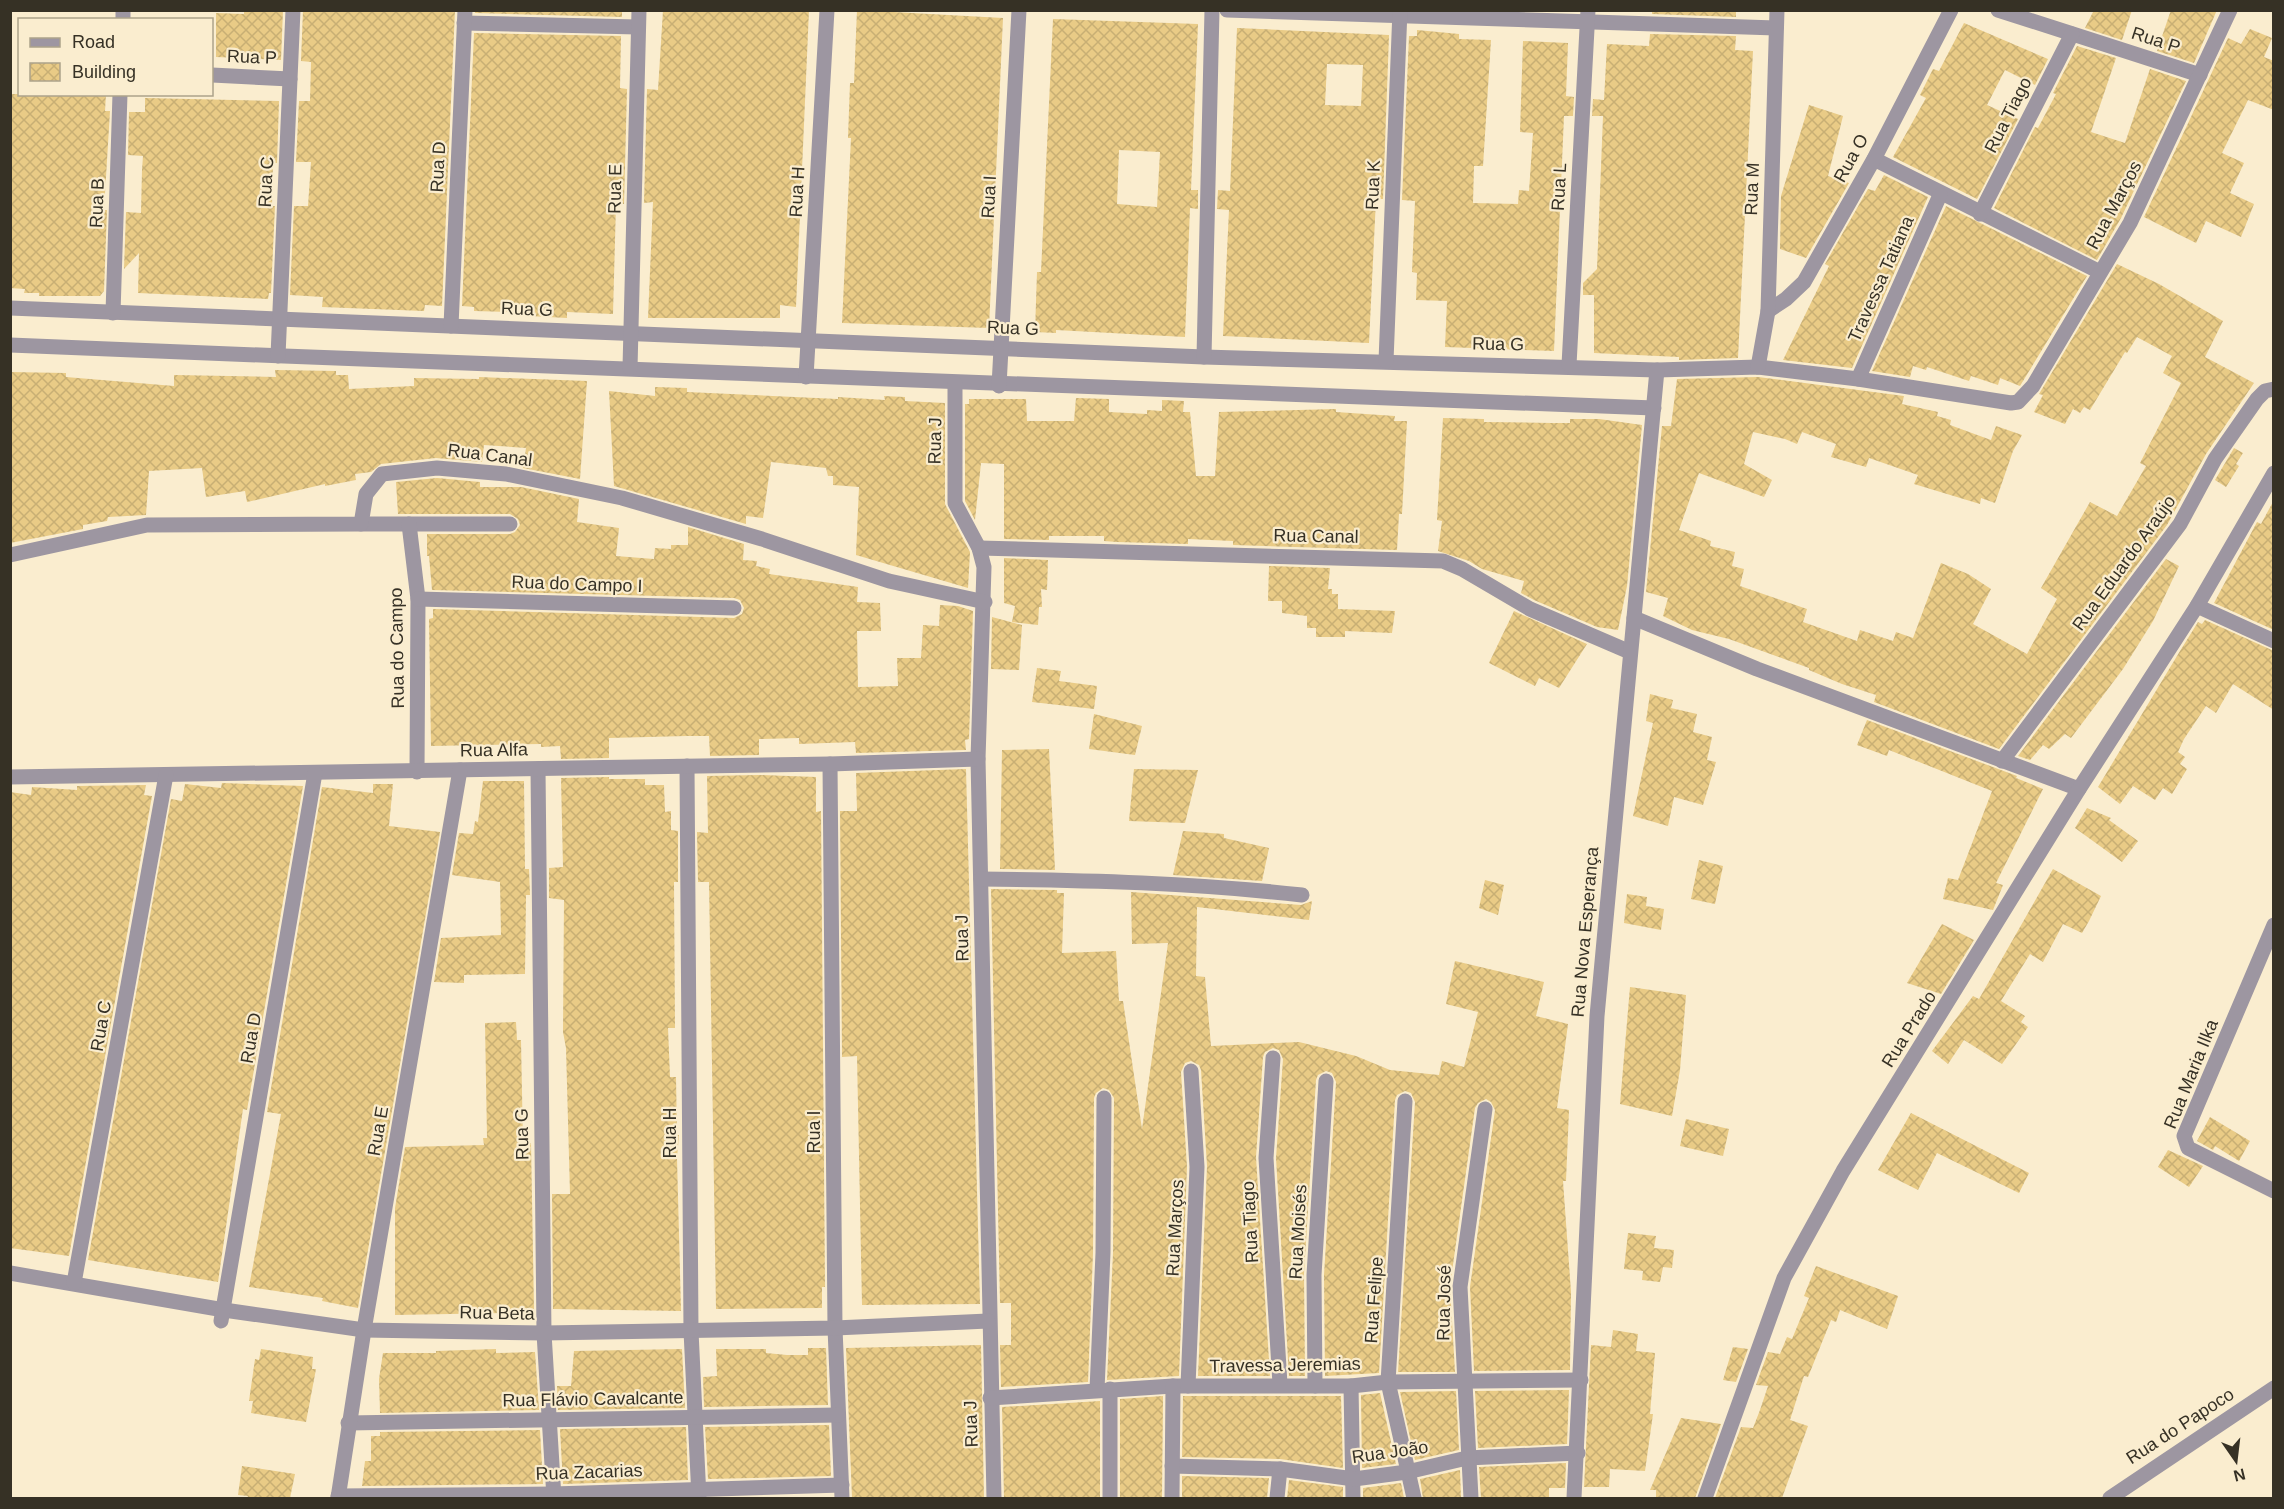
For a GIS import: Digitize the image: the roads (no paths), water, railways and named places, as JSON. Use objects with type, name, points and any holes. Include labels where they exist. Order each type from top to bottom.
[{"type":"street","name":"Rua C","points":[[278,356],[293,10]]},
{"type":"street","name":"Rua E","points":[[630,368],[639,10]]},
{"type":"street","name":"Rua H","points":[[806,376],[827,10]]},
{"type":"street","name":"Rua I","points":[[999,386],[1019,10]]},
{"type":"street","points":[[1204,357],[1212,10]]},
{"type":"street","points":[[1227,10],[1588,16],[1776,28]]},
{"type":"street","name":"Rua M","points":[[1758,368],[1768,311],[1777,10]]},
{"type":"street","name":"Rua O","points":[[1768,311],[1786,299],[1804,282],[1874,159],[1951,10]]},
{"type":"street","name":"Rua P","points":[[1998,10],[2200,75]]},
{"type":"street","name":"Rua Marços","points":[[2012,403],[2018,402],[2033,386],[2130,223],[2230,10]]},
{"type":"street","name":"Rua K","points":[[1386,361],[1400,12]]},
{"type":"street","name":"Rua L","points":[[1569,365],[1588,16]]},
{"type":"street","points":[[465,17],[638,27]]},
{"type":"street","name":"Rua D","points":[[451,326],[465,17]]},
{"type":"street","name":"Rua Tiago","points":[[1980,214],[2072,34]]},
{"type":"street","name":"Rua P","points":[[213,75],[290,79]]},
{"type":"street","name":"Rua B","points":[[113,313],[120,96]]},
{"type":"street","points":[[1874,159],[1940,195],[2100,272]]},
{"type":"street","name":"Travessa Tatiana","points":[[1858,380],[1940,195]]},
{"type":"street","name":"Rua G","points":[[10,308],[1204,357],[1569,365],[1658,370],[1758,368],[2012,403]]},
{"type":"street","points":[[10,345],[630,368],[999,386],[1654,408]]},
{"type":"street","name":"Rua Nova Esperança","points":[[1574,1498],[1578,1453],[1597,1016],[1658,370]]},
{"type":"street","name":"Rua J","points":[[955,384],[955,502],[980,548],[984,567],[985,602],[978,759],[988,1321],[994,1498]]},
{"type":"street","name":"Rua Eduardo Araújo","points":[[2002,761],[2180,524],[2215,459],[2257,399],[2265,391],[2274,389]]},
{"type":"street","name":"Rua Canal","points":[[361,524],[366,494],[382,474],[437,468],[506,474],[621,498],[762,539],[889,581],[985,602]]},
{"type":"street","name":"Rua Prado","points":[[1705,1498],[1784,1278],[1843,1171],[2079,789],[2197,606],[2274,473]]},
{"type":"street","name":"Rua do Campo","points":[[410,524],[418,599],[417,772]]},
{"type":"street","points":[[10,555],[147,525],[510,524]]},
{"type":"street","name":"Rua Canal","points":[[980,548],[1443,561],[1462,568],[1530,609],[1630,652]]},
{"type":"street","name":"Rua do Campo I","points":[[418,599],[734,608]]},
{"type":"street","points":[[2197,606],[2274,641]]},
{"type":"street","points":[[1634,618],[1758,669],[2079,789]]},
{"type":"street","name":"Rua Alfa","points":[[10,777],[417,772],[978,759]]},
{"type":"street","name":"Rua I","points":[[830,764],[835,1328],[842,1492]]},
{"type":"street","name":"Rua H","points":[[687,766],[691,1330],[698,1493]]},
{"type":"street","name":"Rua G","points":[[538,769],[544,1333],[553,1496]]},
{"type":"street","name":"Rua E","points":[[338,1497],[348,1423],[460,770]]},
{"type":"street","name":"Rua D","points":[[223,1315],[315,773]]},
{"type":"street","name":"Rua C","points":[[74,1283],[166,775]]},
{"type":"street","points":[[981,879],[1189,884],[1302,895]]},
{"type":"street","name":"Rua Maria Ilka","points":[[2274,925],[2184,1136],[2188,1148],[2274,1191]]},
{"type":"street","name":"Rua Tiago","points":[[1273,1058],[1266,1158],[1280,1384]]},
{"type":"street","name":"Rua Marços","points":[[1172,1498],[1172,1466],[1181,1386],[1197,1167],[1191,1071]]},
{"type":"street","name":"Rua Moisés","points":[[1315,1386],[1314,1275],[1326,1081]]},
{"type":"street","points":[[1104,1098],[1104,1390],[1110,1498]]},
{"type":"street","name":"Rua Felipe","points":[[1405,1101],[1388,1382],[1414,1498]]},
{"type":"street","name":"Rua José","points":[[1471,1498],[1467,1458],[1460,1287],[1485,1108]]},
{"type":"street","name":"Rua Beta","points":[[10,1273],[74,1283],[223,1315],[364,1330],[544,1333],[835,1328],[988,1321]]},
{"type":"street","name":"Travessa Jeremias","points":[[990,1398],[1181,1386],[1280,1384],[1351,1386],[1388,1382],[1581,1380]]},
{"type":"street","points":[[1351,1386],[1353,1498]]},
{"type":"street","name":"Rua do Papoco","points":[[2110,1498],[2274,1388]]},
{"type":"street","name":"Rua Flávio Cavalcante","points":[[348,1423],[838,1415]]},
{"type":"street","name":"Rua João","points":[[1172,1466],[1280,1469],[1354,1479],[1407,1472],[1467,1458],[1578,1453]]},
{"type":"street","points":[[1277,1498],[1280,1469]]},
{"type":"street","name":"Rua Zacarias","points":[[338,1497],[842,1492]]}]
